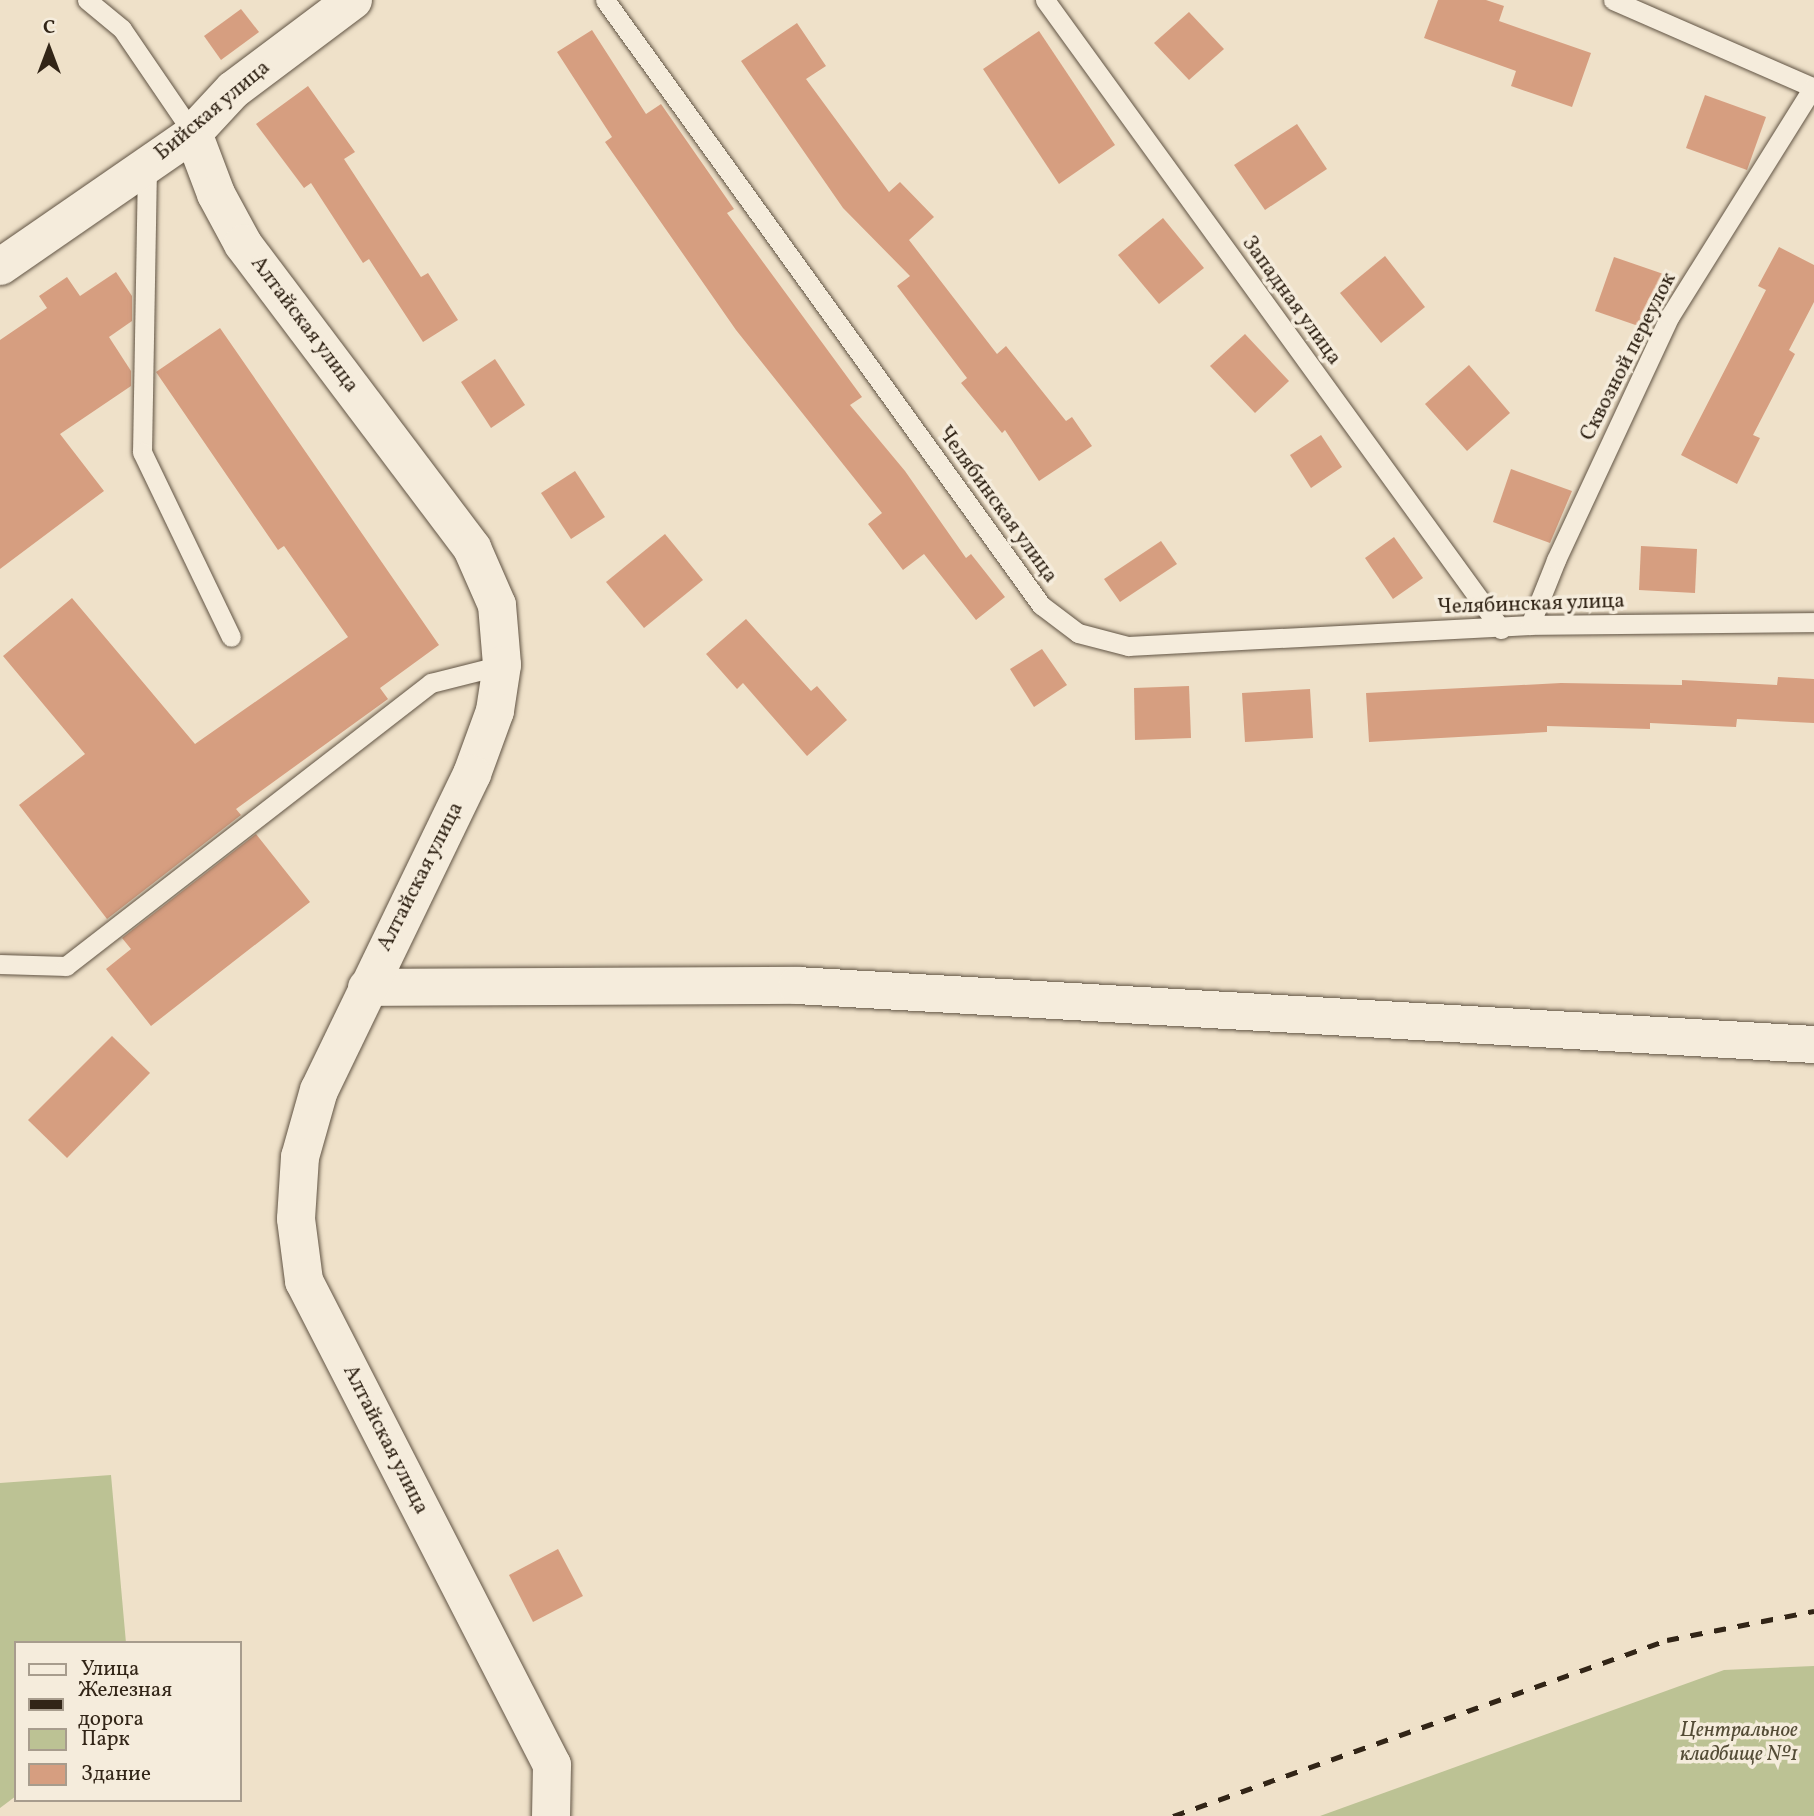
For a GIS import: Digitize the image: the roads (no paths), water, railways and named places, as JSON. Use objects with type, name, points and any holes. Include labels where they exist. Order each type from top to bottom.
[{"type":"street","name":"Бийская улица","points":[[0,266],[147,167],[192,133],[233,90],[353,0]]},
{"type":"street","name":"Алтайская улица","points":[[192,133],[216,194],[243,244],[472,548],[497,605],[502,664],[495,711],[472,774],[366,987],[319,1090],[300,1157],[296,1219],[304,1281],[551,1765],[551,1816]]},
{"type":"street","points":[[366,987],[796,985],[1814,1044]]},
{"type":"lane","name":"Алтайская улица","points":[[87,0],[122,29],[192,133]]},
{"type":"lane","name":"Челябинская улица","points":[[605,0],[1041,605],[1078,633],[1128,646],[1501,629],[1530,625],[1814,622]]},
{"type":"lane","name":"Западная улица","points":[[1045,0],[1501,629]]},
{"type":"lane","points":[[1613,0],[1813,87]]},
{"type":"lane","name":"Сквозной переулок","points":[[1530,625],[1556,560],[1670,316],[1813,87]]},
{"type":"lane","points":[[147,167],[142,452],[230,637]]},
{"type":"lane","points":[[0,964],[66,966],[431,683],[502,664]]},
{"type":"railway","points":[[1173,1816],[1667,1640],[1814,1611]]},
{"type":"park label","name":"Центральное кладбище №1","points":[[1739,1743]]}]
